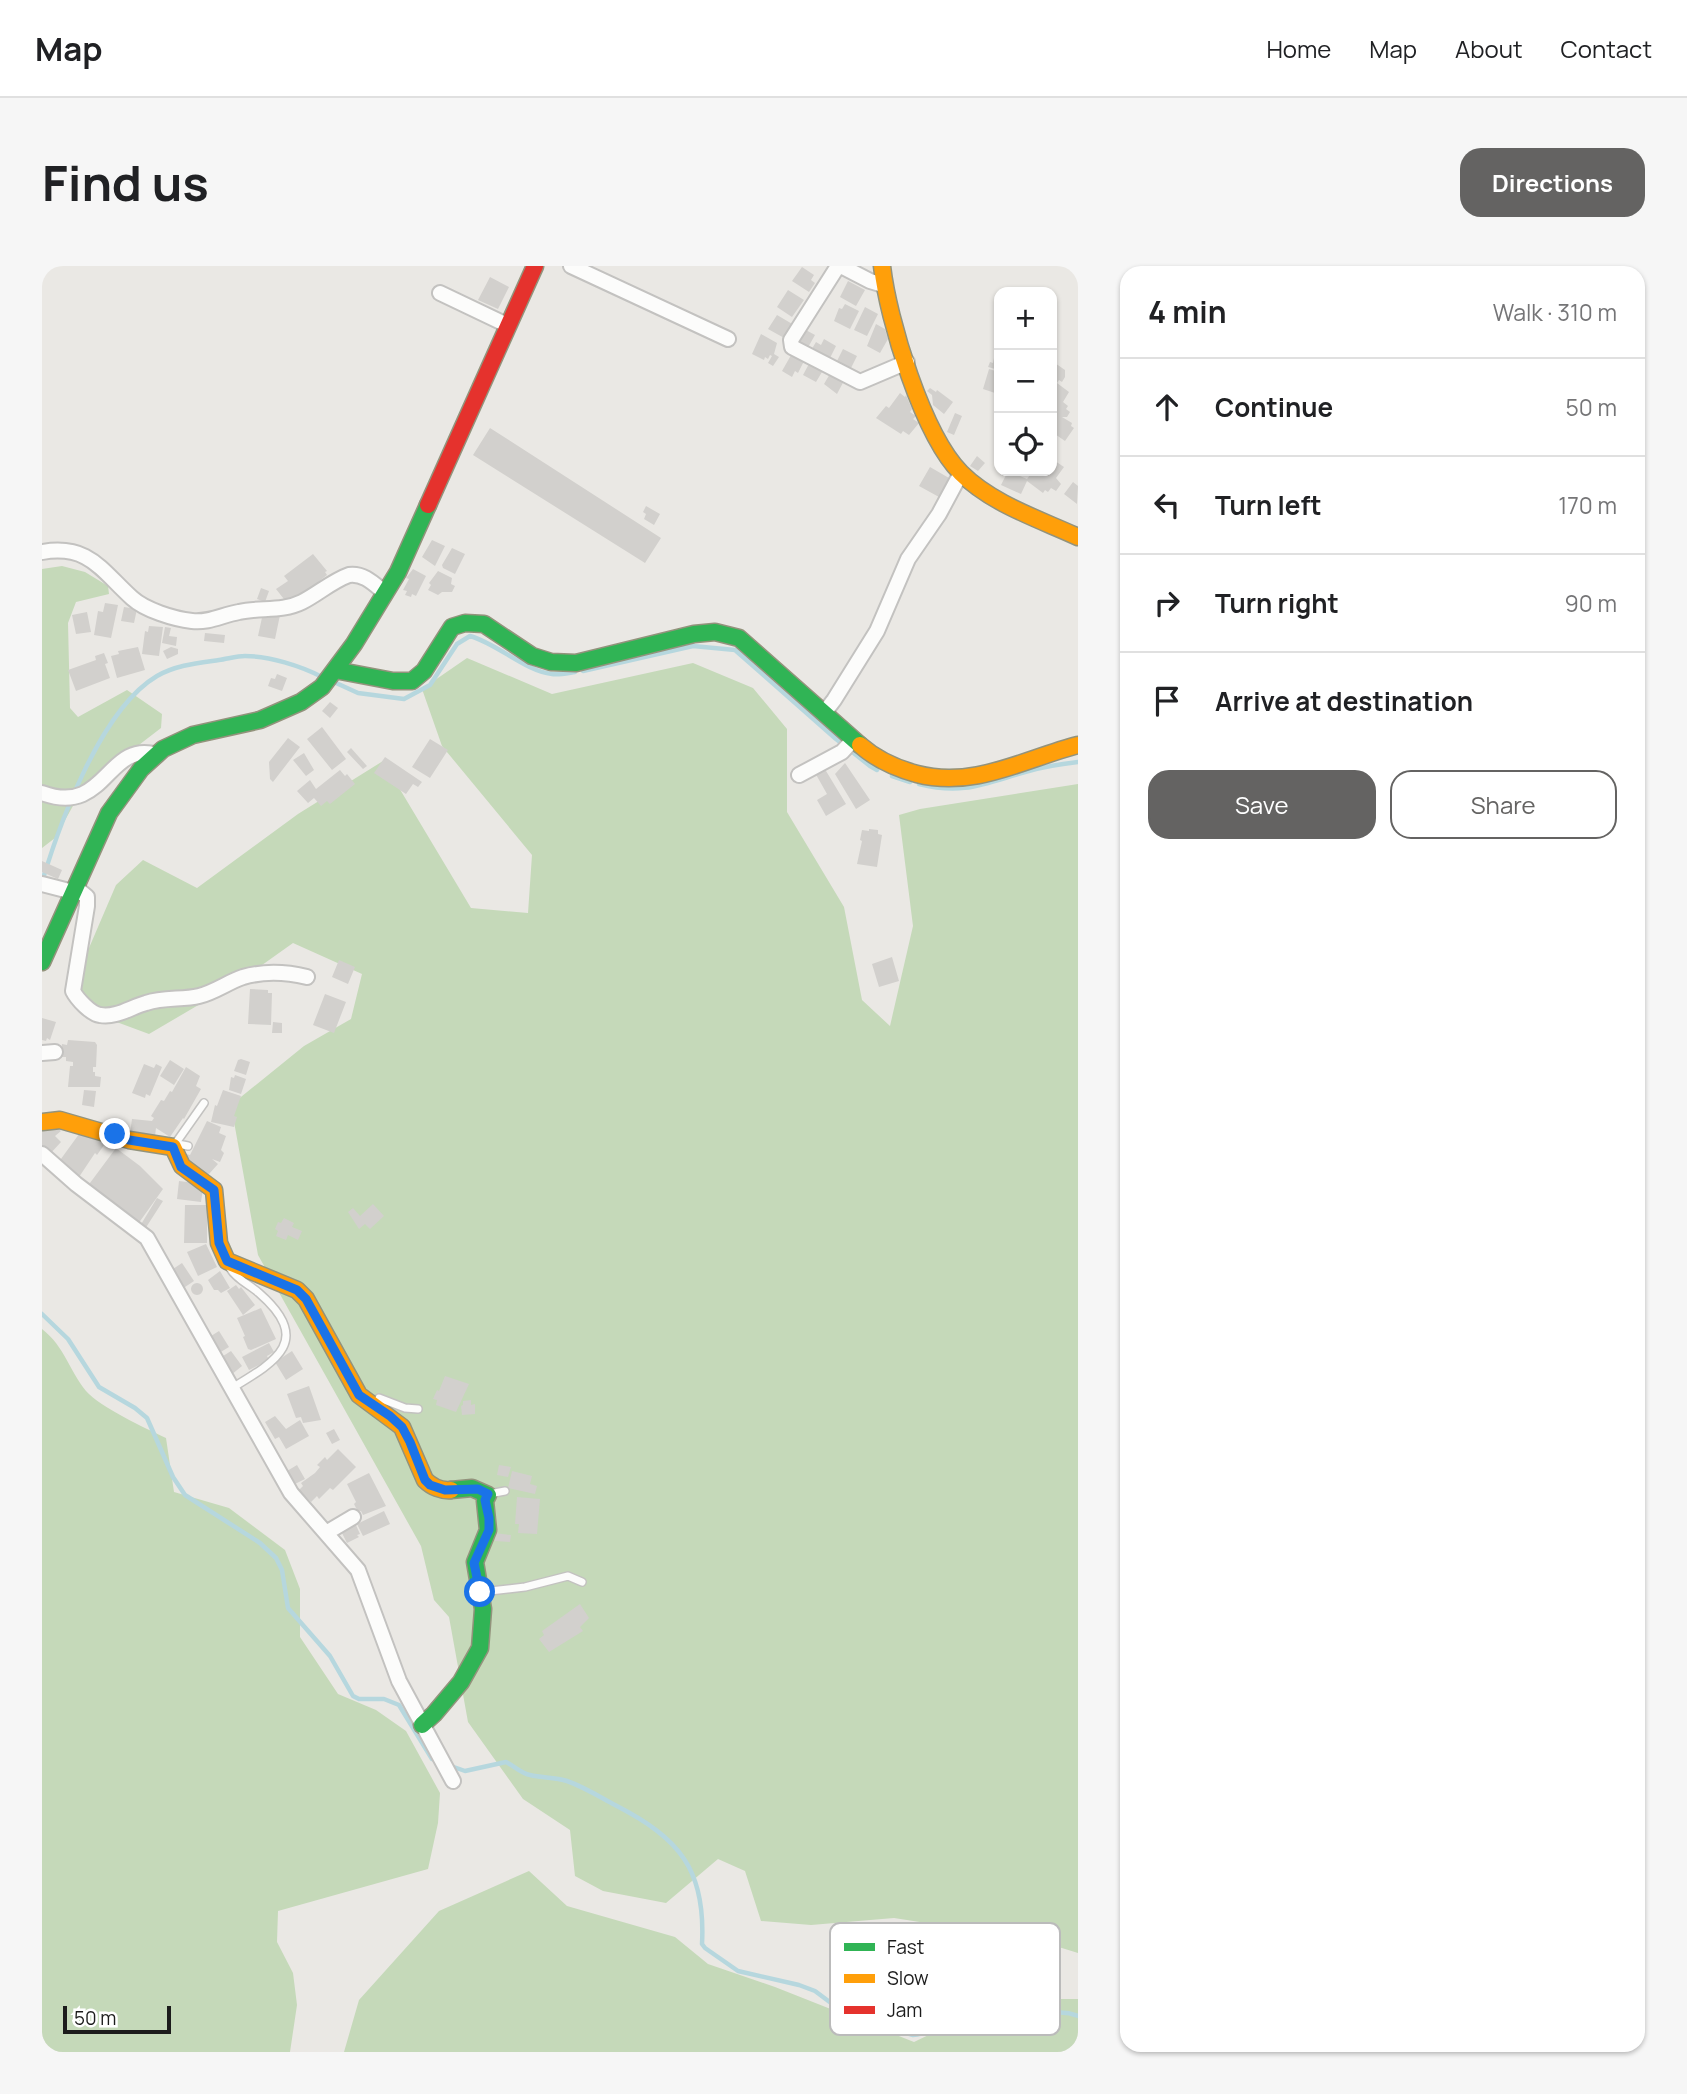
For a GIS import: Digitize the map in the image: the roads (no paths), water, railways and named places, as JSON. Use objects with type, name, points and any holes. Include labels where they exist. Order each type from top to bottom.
[{"type":"street","points":[[42,962],[109,813],[141,769],[163,749],[193,734],[260,720],[301,702],[329,678],[397,572],[535,266]]},
{"type":"street","points":[[571,266],[728,339]]},
{"type":"street","points":[[883,285],[839,266],[790,340],[792,346],[860,382],[907,362]]},
{"type":"street","points":[[882,266],[883,285],[895,331],[945,453],[961,473],[989,493],[1078,537]]},
{"type":"street","points":[[440,293],[507,325]]},
{"type":"street","points":[[824,712],[877,631],[908,559],[939,514],[961,473]]},
{"type":"street","points":[[42,552],[72,550],[114,577],[133,600],[189,621],[205,622],[238,612],[290,607],[349,575],[367,578],[386,593]]},
{"type":"street","points":[[329,678],[412,681],[424,671],[452,627],[466,623],[484,624],[532,656],[551,662],[576,663],[694,634],[715,632],[739,638],[853,740],[888,765],[945,778],[971,778],[1002,770],[1054,750],[1078,746]]},
{"type":"street","points":[[799,775],[842,752],[853,740]]},
{"type":"street","points":[[42,793],[63,799],[77,797],[88,793],[120,762],[132,755],[157,755]]},
{"type":"street","points":[[42,884],[74,890],[86,897],[87,906],[74,991],[75,996],[95,1014],[111,1016],[159,999],[195,997],[253,976],[278,972],[307,977]]},
{"type":"street","points":[[42,1122],[60,1120],[129,1140],[181,1146],[181,1167],[214,1190],[219,1243],[227,1261],[301,1294],[359,1395],[402,1427],[422,1474],[430,1485],[451,1491],[478,1489],[488,1494],[485,1500],[489,1530],[474,1563],[480,1592],[480,1653],[462,1684],[422,1726]]},
{"type":"street","points":[[42,1154],[146,1238],[292,1493],[358,1570],[399,1681],[453,1782]]},
{"type":"street","points":[[326,1533],[353,1517]]},
{"type":"lane","points":[[181,1146],[204,1103]]},
{"type":"lane","points":[[227,1261],[235,1276],[274,1307],[280,1316],[286,1339],[286,1346],[275,1360],[232,1388]]},
{"type":"lane","points":[[350,1377],[370,1394],[386,1402],[418,1409]]},
{"type":"lane","points":[[488,1494],[505,1491]]},
{"type":"lane","points":[[480,1592],[525,1587],[568,1576],[582,1581]]},
{"type":"waterway","points":[[334,682],[358,693],[404,699],[430,685],[457,644],[470,636],[542,672],[575,672]]},
{"type":"waterway","points":[[583,671],[693,646],[735,650],[836,739],[877,770]]},
{"type":"waterway","points":[[42,882],[72,799],[101,740],[137,692],[157,676],[187,665],[245,656],[285,662],[322,677]]},
{"type":"waterway","points":[[919,784],[948,788],[973,787],[1038,769],[1078,762]]},
{"type":"waterway","points":[[892,776],[910,782]]},
{"type":"waterway","points":[[42,1314],[68,1339],[99,1387],[147,1418],[173,1477],[185,1495],[260,1543],[276,1558],[282,1570],[288,1608],[330,1656],[353,1696],[359,1699],[384,1699],[399,1705],[432,1759],[437,1761]]},
{"type":"waterway","points":[[448,1765],[465,1771],[506,1762],[527,1774],[580,1786],[637,1817],[672,1844],[693,1876],[699,1895],[702,1944],[705,1948],[738,1971],[799,1985],[815,1991],[830,2002]]},
{"type":"waterway","points":[[1060,2012],[1078,2016]]}]
